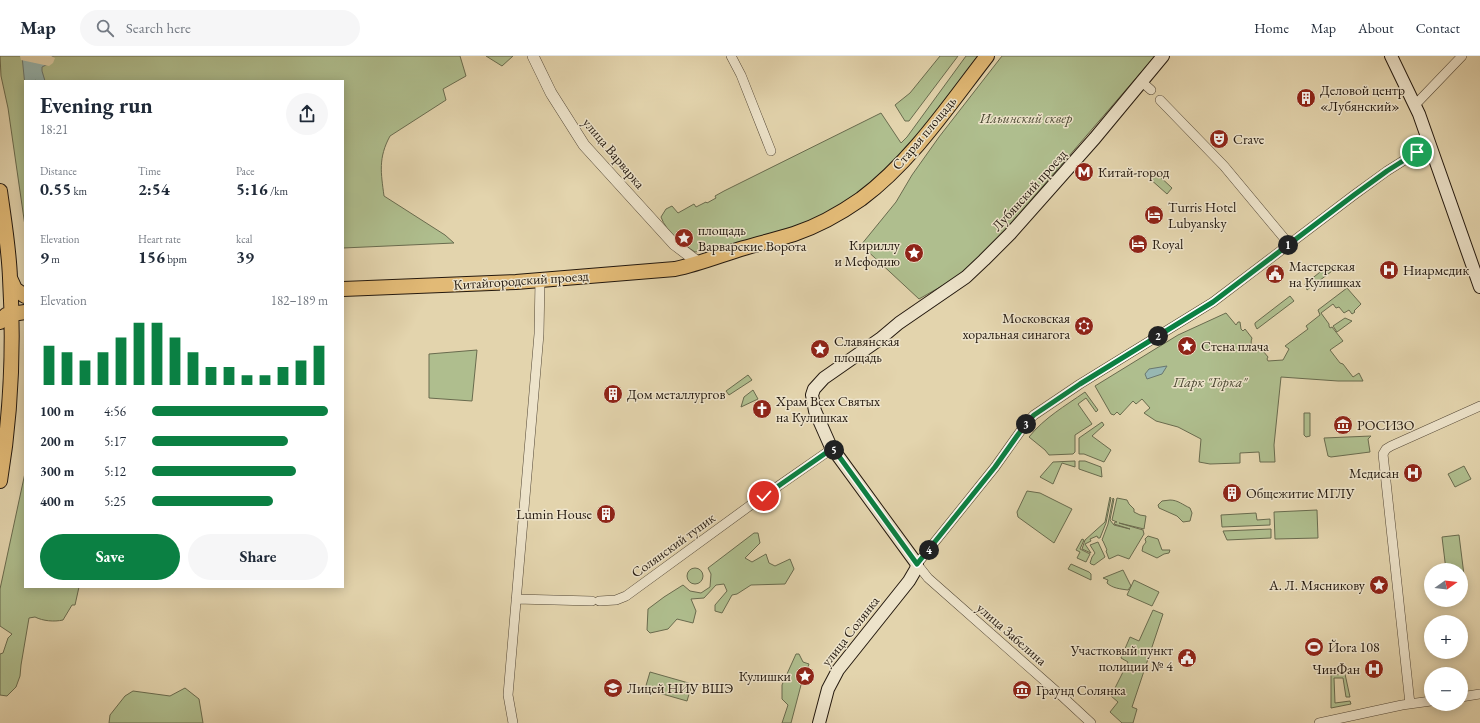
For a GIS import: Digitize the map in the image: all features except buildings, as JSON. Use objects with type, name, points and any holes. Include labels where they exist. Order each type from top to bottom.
[{"type":"main road","name":"Старая площадь","points":[[699,263],[795,233],[843,211],[862,198],[916,148],[987,56]]},
{"type":"main road","name":"Лубянский проезд","points":[[833,448],[816,416],[813,404],[812,395],[814,389],[819,383],[880,339],[899,323],[966,277],[998,247],[1095,138],[1147,86],[1163,56]]},
{"type":"main road","points":[[1391,56],[1415,105],[1430,144],[1465,249],[1480,288]]},
{"type":"main road","points":[[0,191],[10,278],[5,318],[12,330],[7,430],[0,482]]},
{"type":"main road","name":"Китайгородский проезд","points":[[344,289],[540,280],[675,269],[699,263]]},
{"type":"main road","points":[[10,278],[15,289],[24,295]]},
{"type":"main road","points":[[5,318],[24,312]]},
{"type":"main road","points":[[833,448],[917,564]]},
{"type":"main road","name":"улица Солянка","points":[[819,723],[828,689],[838,670],[909,581],[916,569],[917,564]]},
{"type":"street","name":"улица Варварка","points":[[533,56],[551,93],[584,145],[674,244],[699,263]]},
{"type":"street","points":[[731,56],[741,75],[771,151]]},
{"type":"street","points":[[1415,105],[1462,56]]},
{"type":"street","points":[[1160,100],[1224,166],[1289,244]]},
{"type":"street","points":[[917,564],[995,467],[1027,422],[1034,415],[1080,384],[1213,302],[1387,171],[1430,144]]},
{"type":"street","points":[[513,723],[508,695],[540,334],[540,280]]},
{"type":"street","points":[[1410,704],[1383,454],[1386,449],[1391,446],[1480,406]]},
{"type":"street","name":"Солянский тупик","points":[[516,600],[596,601],[616,600],[626,596],[761,498],[833,448]]},
{"type":"street","name":"улица Забелина","points":[[917,564],[928,578],[1091,723]]},
{"type":"street","points":[[1468,696],[1480,694]]},
{"type":"street","points":[[1319,723],[1424,702]]},
{"type":"green space","points":[[0,56],[460,56],[466,76],[443,89],[446,100],[390,136],[386,144],[381,166],[384,196],[445,235],[454,243],[344,248],[344,80],[24,80],[24,219],[8,108],[1,76]]},
{"type":"green space","points":[[486,56],[513,56],[502,66]]},
{"type":"green space","points":[[940,56],[958,56],[909,121],[905,121],[895,105],[910,93]]},
{"type":"green space","points":[[966,56],[978,56],[907,150],[856,196],[813,220],[795,228],[726,248],[695,252],[675,237],[663,222],[661,217],[666,209],[672,206],[678,213],[694,204],[696,207],[706,202],[707,203],[724,191],[881,113],[901,143],[907,137]]},
{"type":"green space","name":"Ильинский сквер","points":[[1002,56],[1155,56],[988,250],[956,278],[919,299],[861,245],[896,202],[912,175],[939,137]]},
{"type":"green space","points":[[1155,172],[1172,188],[1167,194],[1149,178]]},
{"type":"green space","points":[[1329,265],[1331,267],[1334,265],[1336,268],[1307,290],[1305,284]]},
{"type":"green space","name":"Парк \"Горка\"","points":[[1347,288],[1361,304],[1354,311],[1355,312],[1352,314],[1349,310],[1344,313],[1339,307],[1336,308],[1333,304],[1321,313],[1329,324],[1330,328],[1332,327],[1343,341],[1330,350],[1353,377],[1359,373],[1363,381],[1338,381],[1281,377],[1274,445],[1275,462],[1260,462],[1259,452],[1240,453],[1240,463],[1210,464],[1199,462],[1201,439],[1178,427],[1156,421],[1144,413],[1150,408],[1142,399],[1136,404],[1133,401],[1120,415],[1117,412],[1114,415],[1111,414],[1095,386],[1178,335],[1226,313],[1236,325],[1240,322],[1241,329],[1243,331],[1245,329],[1252,338],[1251,344],[1253,348],[1257,351],[1263,351],[1268,357],[1268,361],[1283,360],[1289,349],[1285,346],[1308,329],[1306,326],[1320,315],[1318,310]]},
{"type":"green space","points":[[1290,296],[1294,301],[1257,329],[1255,323]]},
{"type":"green space","points":[[1345,318],[1352,321],[1337,332],[1333,326]]},
{"type":"green space","points":[[477,350],[472,401],[429,398],[429,354]]},
{"type":"green space","points":[[748,375],[752,380],[729,395],[726,391]]},
{"type":"green space","points":[[753,390],[758,399],[741,407],[744,397]]},
{"type":"green space","points":[[1085,392],[1098,410],[1096,412],[1086,398],[1078,404],[1092,424],[1075,435],[1075,452],[1073,454],[1049,455],[1029,437],[1048,418]]},
{"type":"green space","points":[[1304,413],[1310,413],[1310,436],[1306,437],[1304,435]]},
{"type":"green space","points":[[1102,422],[1104,425],[1092,436],[1111,450],[1104,462],[1084,454],[1079,454],[1079,438]]},
{"type":"green space","points":[[1371,436],[1368,439],[1370,452],[1331,457],[1328,456],[1324,438]]},
{"type":"green space","points":[[1075,461],[1075,467],[1062,463],[1053,484],[1040,477],[1053,462]]},
{"type":"green space","points":[[1079,461],[1085,461],[1101,467],[1102,477],[1079,469]]},
{"type":"green space","points":[[1464,466],[1471,479],[1455,487],[1448,474]]},
{"type":"green space","points":[[24,478],[24,588],[79,588],[75,605],[72,605],[63,620],[52,621],[35,617],[29,618],[20,676],[16,687],[7,696],[0,695],[0,654],[3,653],[8,638],[12,634],[0,626],[0,589]]},
{"type":"green space","points":[[1027,491],[1040,493],[1072,509],[1054,543],[1018,517],[1017,512]]},
{"type":"green space","points":[[1110,497],[1106,523],[1100,538],[1097,536],[1090,539],[1091,541],[1085,544],[1091,553],[1082,549],[1085,540],[1105,522]]},
{"type":"green space","points":[[1113,498],[1110,520],[1114,525],[1130,529],[1114,524],[1117,522],[1112,520],[1117,498],[1127,500],[1134,509],[1134,512],[1146,516],[1144,529],[1119,523],[1143,530],[1144,534],[1129,559],[1118,555],[1109,559],[1107,550],[1102,540],[1108,524]]},
{"type":"green space","points":[[1170,500],[1190,508],[1192,513],[1190,521],[1183,522],[1177,516],[1159,508],[1158,505],[1162,501]]},
{"type":"green space","points":[[1317,510],[1318,538],[1275,539],[1274,512]]},
{"type":"green space","points":[[1256,513],[1257,520],[1270,519],[1270,525],[1222,527],[1221,515]]},
{"type":"green space","points":[[1271,529],[1271,538],[1227,540],[1223,531]]},
{"type":"green space","points":[[754,533],[758,533],[760,543],[745,558],[752,562],[766,554],[769,563],[775,566],[790,559],[794,569],[785,584],[751,585],[737,594],[732,595],[722,613],[715,611],[715,605],[727,591],[724,584],[716,585],[704,598],[691,599],[696,611],[693,623],[677,619],[668,629],[650,633],[647,630],[648,609],[683,585],[690,591],[701,593],[710,587],[711,574],[708,568]]},
{"type":"green space","points":[[1459,535],[1462,563],[1445,563],[1442,537]]},
{"type":"green space","points":[[1148,536],[1158,539],[1162,550],[1170,550],[1169,553],[1157,558],[1142,551],[1146,542],[1145,539]]},
{"type":"green space","points":[[1082,539],[1084,540],[1080,549],[1090,554],[1086,562],[1077,558],[1080,552],[1076,550]]},
{"type":"green space","points":[[1098,542],[1105,557],[1094,565],[1090,563],[1095,553],[1090,545]]},
{"type":"green space","points":[[1071,564],[1089,572],[1091,574],[1091,580],[1068,569]]},
{"type":"green space","points":[[692,568],[698,568],[703,573],[701,582],[698,584],[692,584],[687,579],[687,573]]},
{"type":"green space","points":[[1123,570],[1131,586],[1128,590],[1111,586],[1107,583],[1108,580],[1103,578]]},
{"type":"green space","points":[[1134,580],[1159,592],[1152,606],[1127,595]]},
{"type":"green space","points":[[1153,610],[1163,614],[1132,707],[1137,709],[1133,723],[1122,723],[1110,712],[1118,702],[1111,696],[1128,662],[1121,658],[1130,637],[1139,641]]},
{"type":"green space","points":[[796,654],[799,654],[803,662],[809,664],[801,685],[791,723],[782,723],[788,705],[782,699],[782,685]]},
{"type":"green space","points":[[650,672],[692,684],[687,701],[645,689]]},
{"type":"green space","points":[[1345,674],[1350,697],[1346,697],[1343,678],[1334,678],[1335,703],[1350,701],[1351,704],[1331,708],[1331,675]]},
{"type":"green space","points":[[185,688],[199,699],[203,723],[109,723],[110,715],[125,696],[133,691],[170,696]]},
{"type":"water","points":[[22,56],[53,56],[50,63],[42,67],[45,80],[24,80]]},
{"type":"water","points":[[1167,366],[1162,374],[1147,379],[1145,374],[1149,369]]},
{"type":"pier","points":[[20,56],[51,56],[55,58],[53,63],[49,66],[21,60]]},
{"type":"place","name":"Деловой центр «Лубянский»","points":[[1306,98]]},
{"type":"place","name":"Crave","points":[[1219,139]]},
{"type":"place","name":"Китай-город","points":[[1084,172]]},
{"type":"place","name":"Turris Hotel Lubyansky","points":[[1154,215]]},
{"type":"place","name":"площадь Варварские Ворота","points":[[684,238]]},
{"type":"place","name":"Royal","points":[[1138,244]]},
{"type":"place","name":"Кириллу и Мефодию","points":[[914,253]]},
{"type":"place","name":"Ниармедик","points":[[1389,270]]},
{"type":"place","name":"Мастерская на Кулишках","points":[[1275,274]]},
{"type":"place","name":"Московская хоральная синагога","points":[[1084,326]]},
{"type":"place","name":"Стена плача","points":[[1187,346]]},
{"type":"place","name":"Славянская площадь","points":[[820,349]]},
{"type":"place","name":"Дом металлургов","points":[[613,394]]},
{"type":"place","name":"Храм Всех Святых на Кулишках","points":[[762,409]]},
{"type":"place","name":"РОСИЗО","points":[[1343,425]]},
{"type":"place","name":"Медисан","points":[[1413,473]]},
{"type":"place","name":"Общежитие МГЛУ","points":[[1232,493]]},
{"type":"place","name":"Lumin House","points":[[606,514]]},
{"type":"place","name":"А. Л. Мясникову","points":[[1379,585]]},
{"type":"place","name":"Йога 108","points":[[1314,647]]},
{"type":"place","name":"Участковый пункт полиции № 4","points":[[1187,658]]},
{"type":"place","name":"ЧинФан","points":[[1374,669]]},
{"type":"place","name":"Кулишки","points":[[805,676]]},
{"type":"place","name":"Лицей НИУ ВШЭ","points":[[613,688]]},
{"type":"place","name":"Граунд Солянка","points":[[1022,690]]},
{"type":"route","points":[[764,496],[833,448],[917,564],[995,467],[1027,422],[1034,415],[1080,384],[1213,302],[1354,195],[1387,171],[1417,152]]}]
